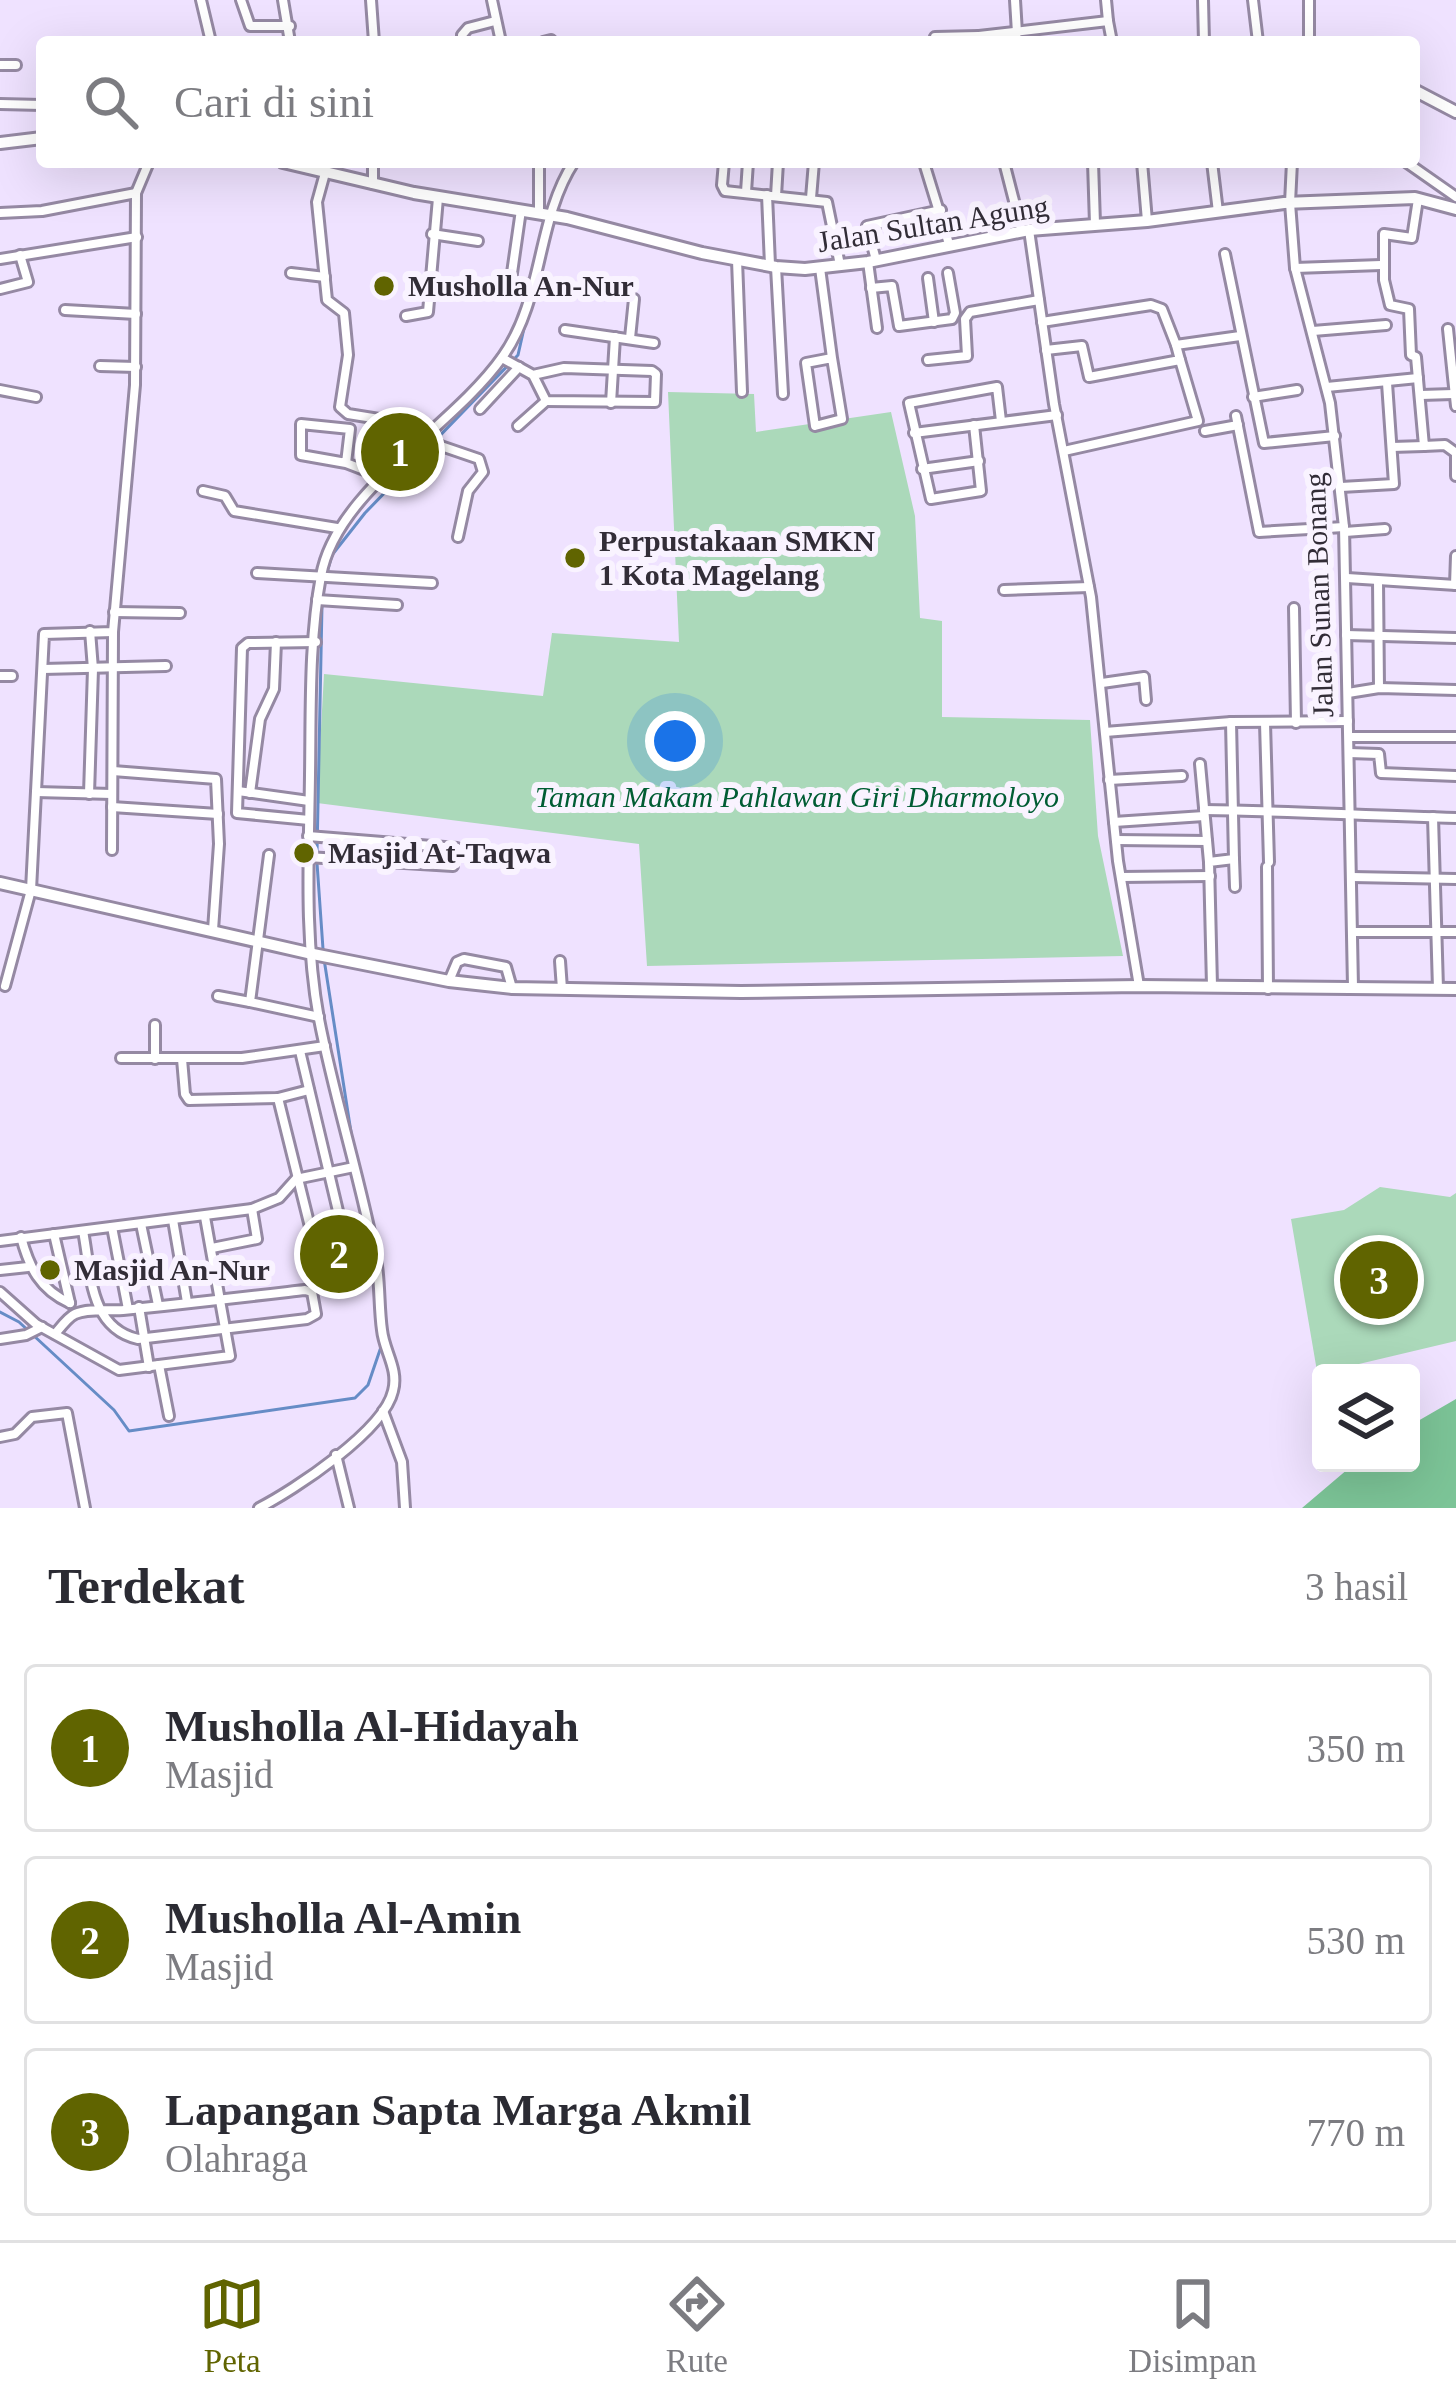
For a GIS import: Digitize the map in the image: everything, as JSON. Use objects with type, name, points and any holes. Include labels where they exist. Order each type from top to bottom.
[{"type":"main road","points":[[1420,94],[1456,112]]},
{"type":"main road","points":[[0,143],[36,139]]},
{"type":"main road","name":"Jalan Sultan Agung","points":[[306,168],[438,198],[554,216],[773,267],[840,266],[1025,231],[1290,203],[1418,199],[1456,204]]},
{"type":"main road","points":[[0,883],[315,954],[449,981],[512,988],[763,992],[1139,986],[1456,988]]},
{"type":"street","points":[[201,0],[210,36]]},
{"type":"street","points":[[241,0],[250,26],[290,26]]},
{"type":"street","points":[[283,0],[290,36]]},
{"type":"street","points":[[371,0],[374,36]]},
{"type":"street","points":[[492,0],[499,36]]},
{"type":"street","points":[[1015,0],[1017,33]]},
{"type":"street","points":[[1106,0],[1111,36]]},
{"type":"street","points":[[1203,0],[1204,36]]},
{"type":"street","points":[[1253,0],[1257,36]]},
{"type":"street","points":[[1309,0],[1309,36]]},
{"type":"street","points":[[462,36],[468,28],[495,21]]},
{"type":"street","points":[[998,36],[1108,21]]},
{"type":"street","points":[[0,65],[16,65]]},
{"type":"street","points":[[0,104],[36,106]]},
{"type":"street","points":[[112,850],[114,612],[136,367],[136,193],[146,168]]},
{"type":"street","points":[[373,184],[374,168]]},
{"type":"street","points":[[541,168],[554,216]]},
{"type":"street","points":[[480,410],[509,362],[535,285],[560,184],[570,168]]},
{"type":"street","points":[[724,168],[723,190],[828,202],[840,266]]},
{"type":"street","points":[[746,192],[748,168]]},
{"type":"street","points":[[777,168],[772,195],[773,267],[783,394]]},
{"type":"street","points":[[811,198],[814,168]]},
{"type":"street","points":[[927,168],[950,244]]},
{"type":"street","points":[[1006,168],[1039,300],[1089,587],[1115,840],[1139,986]]},
{"type":"street","points":[[1093,168],[1095,224]]},
{"type":"street","points":[[1143,168],[1147,221]]},
{"type":"street","points":[[1213,168],[1218,212]]},
{"type":"street","name":"Jalan Sunan Bonang","points":[[1292,168],[1295,268],[1327,387],[1344,529],[1354,989]]},
{"type":"street","points":[[1413,168],[1456,204]]},
{"type":"street","points":[[325,173],[317,202],[328,302],[345,316],[348,355],[340,406],[348,413],[404,423],[431,440],[479,459],[483,468],[468,491],[458,537]]},
{"type":"street","points":[[0,213],[42,211],[136,193]]},
{"type":"street","points":[[406,316],[428,312],[438,198]]},
{"type":"street","points":[[1418,199],[1412,238],[1384,234],[1383,265],[1390,305],[1409,309],[1424,446]]},
{"type":"street","points":[[521,210],[511,280],[535,285]]},
{"type":"street","points":[[878,328],[868,225],[940,210]]},
{"type":"street","points":[[432,235],[478,241]]},
{"type":"street","points":[[0,259],[137,237]]},
{"type":"street","points":[[1225,254],[1266,445],[1335,436]]},
{"type":"street","points":[[0,289],[28,282],[20,256]]},
{"type":"street","points":[[736,259],[742,392]]},
{"type":"street","points":[[1295,268],[1381,265]]},
{"type":"street","points":[[820,268],[842,419],[814,426],[806,363],[832,358]]},
{"type":"street","points":[[291,273],[325,277]]},
{"type":"street","points":[[872,288],[892,286],[899,326],[934,322],[955,317],[948,273]]},
{"type":"street","points":[[928,278],[934,322]]},
{"type":"street","points":[[629,338],[634,299]]},
{"type":"street","points":[[928,360],[967,356],[964,320],[970,312],[1039,300]]},
{"type":"street","points":[[1042,322],[1151,305],[1162,309],[1198,421],[1064,451]]},
{"type":"street","points":[[65,310],[136,314]]},
{"type":"street","points":[[1313,331],[1386,325]]},
{"type":"street","points":[[1448,329],[1454,347],[1456,406]]},
{"type":"street","points":[[565,330],[654,344]]},
{"type":"street","points":[[1176,345],[1240,336]]},
{"type":"street","points":[[610,404],[615,337]]},
{"type":"street","points":[[1046,350],[1082,346],[1088,377],[1180,360]]},
{"type":"street","points":[[259,1508],[336,1455],[383,1411],[395,1378],[383,1339],[377,1269],[319,1017],[317,837],[309,820],[309,801],[316,642],[326,577],[338,527],[509,362]]},
{"type":"street","points":[[509,362],[533,375],[546,401]]},
{"type":"street","points":[[100,366],[136,367]]},
{"type":"street","points":[[518,426],[546,401],[654,404],[656,377],[652,371],[564,368],[533,375]]},
{"type":"street","points":[[1327,387],[1418,378]]},
{"type":"street","points":[[1340,488],[1394,484],[1388,383]]},
{"type":"street","points":[[974,425],[982,487],[977,493],[931,499],[914,433],[912,401],[998,387],[1001,421]]},
{"type":"street","points":[[0,390],[36,397]]},
{"type":"street","points":[[1253,397],[1297,390]]},
{"type":"street","points":[[1421,395],[1453,394]]},
{"type":"street","points":[[914,433],[1057,415]]},
{"type":"street","points":[[1205,431],[1237,420],[1258,532],[1385,529]]},
{"type":"street","points":[[346,464],[350,429],[301,424],[298,453],[385,478]]},
{"type":"street","points":[[1392,447],[1444,445],[1456,453],[1456,476]]},
{"type":"street","points":[[922,469],[979,461]]},
{"type":"street","points":[[203,491],[225,496],[234,511],[338,527]]},
{"type":"street","points":[[1347,578],[1455,585],[1456,556]]},
{"type":"street","points":[[257,573],[432,583]]},
{"type":"street","points":[[1378,581],[1379,688]]},
{"type":"street","points":[[1004,590],[1089,587]]},
{"type":"street","points":[[323,601],[397,605]]},
{"type":"street","points":[[1294,608],[1296,723]]},
{"type":"street","points":[[114,612],[180,613]]},
{"type":"street","points":[[89,794],[90,632]]},
{"type":"street","points":[[5,986],[4,970],[31,890],[45,633],[113,632]]},
{"type":"street","points":[[1346,635],[1456,638]]},
{"type":"street","points":[[250,793],[260,719],[274,689],[276,642]]},
{"type":"street","points":[[309,820],[238,814],[242,648],[245,643],[316,642]]},
{"type":"street","points":[[43,669],[166,667]]},
{"type":"street","points":[[0,676],[12,676]]},
{"type":"street","points":[[1102,683],[1144,677],[1146,700]]},
{"type":"street","points":[[1348,693],[1379,688],[1456,690]]},
{"type":"street","points":[[1105,732],[1231,722],[1348,722]]},
{"type":"street","points":[[1231,722],[1235,887]]},
{"type":"street","points":[[1265,723],[1268,989]]},
{"type":"street","points":[[1349,737],[1456,737]]},
{"type":"street","points":[[1349,753],[1379,754],[1381,772],[1456,776]]},
{"type":"street","points":[[1200,764],[1210,876],[1212,987]]},
{"type":"street","points":[[113,771],[217,781],[213,930]]},
{"type":"street","points":[[1109,780],[1181,776]]},
{"type":"street","points":[[238,791],[309,801]]},
{"type":"street","points":[[36,792],[112,794]]},
{"type":"street","points":[[112,807],[218,814]]},
{"type":"street","points":[[1114,822],[1269,808],[1348,817],[1456,818]]},
{"type":"street","points":[[1433,817],[1438,989]]},
{"type":"street","points":[[317,837],[457,848]]},
{"type":"street","points":[[1115,840],[1207,841]]},
{"type":"street","points":[[250,1002],[269,855]]},
{"type":"street","points":[[314,857],[453,866]]},
{"type":"street","points":[[1209,862],[1234,859]]},
{"type":"street","points":[[1120,877],[1210,876]]},
{"type":"street","points":[[1352,877],[1456,879]]},
{"type":"street","points":[[1352,932],[1456,932]]},
{"type":"street","points":[[449,981],[454,966],[464,959],[506,967],[512,988]]},
{"type":"street","points":[[560,961],[562,990]]},
{"type":"street","points":[[218,996],[319,1017]]},
{"type":"street","points":[[155,1025],[155,1059]]},
{"type":"street","points":[[121,1058],[182,1059],[325,1046]]},
{"type":"street","points":[[278,1098],[316,1251],[347,1249],[300,1051]]},
{"type":"street","points":[[182,1059],[188,1100],[278,1098],[309,1090]]},
{"type":"street","points":[[0,1241],[252,1209],[279,1198],[294,1180],[354,1168]]},
{"type":"street","points":[[212,1248],[256,1240],[252,1209]]},
{"type":"street","points":[[0,1339],[34,1331],[55,1334],[119,1370],[230,1356],[205,1217]]},
{"type":"street","points":[[173,1220],[187,1302]]},
{"type":"street","points":[[141,1224],[158,1305]]},
{"type":"street","points":[[112,1227],[169,1416]]},
{"type":"street","points":[[55,1334],[75,1314],[98,1312],[187,1302],[223,1300],[309,1290],[316,1309],[312,1319],[128,1336],[98,1312],[83,1231]]},
{"type":"street","points":[[54,1234],[75,1314]]},
{"type":"street","points":[[21,1238],[28,1267],[70,1303]]},
{"type":"street","points":[[0,1270],[28,1267]]},
{"type":"street","points":[[0,1292],[34,1331]]},
{"type":"street","points":[[383,1411],[402,1462],[405,1508]]},
{"type":"street","points":[[0,1436],[15,1434],[27,1418],[67,1413],[85,1508]]},
{"type":"street","points":[[336,1455],[349,1508]]},
{"type":"green space","name":"Taman Makam Pahlawan Giri Dharmoloyo","points":[[668,392],[754,394],[756,432],[891,412],[915,516],[920,618],[942,621],[942,717],[1090,720],[1098,836],[1123,956],[647,966],[639,844],[317,803],[324,674],[543,696],[552,633],[679,642]]},
{"type":"green space","points":[[1380,1187],[1450,1197],[1456,1193],[1456,1341],[1359,1364],[1316,1364],[1291,1219],[1344,1210]]},
{"type":"green space","points":[[1456,1399],[1456,1508],[1302,1508],[1344,1472],[1420,1472],[1420,1420]]},
{"type":"waterway","points":[[327,572],[332,555],[365,513],[518,355],[527,315]]},
{"type":"waterway","points":[[317,853],[322,605]]},
{"type":"waterway","points":[[317,863],[323,949]]},
{"type":"waterway","points":[[324,959],[353,1145]]},
{"type":"waterway","points":[[0,1312],[19,1322],[114,1410],[129,1431],[355,1398],[368,1385],[382,1344]]},
{"type":"place","name":"Musholla An-Nur","points":[[384,286]]},
{"type":"place","name":"Musholla Al-Hidayah","points":[[400,452]]},
{"type":"place","name":"Perpustakaan SMKN 1 Kota Magelang","points":[[575,558]]},
{"type":"place","name":"Masjid At-Taqwa","points":[[304,853]]},
{"type":"place","name":"Musholla Al-Amin","points":[[339,1254]]},
{"type":"place","name":"Masjid An-Nur","points":[[50,1270]]},
{"type":"place","name":"Lapangan Sapta Marga Akmil","points":[[1379,1280]]}]
